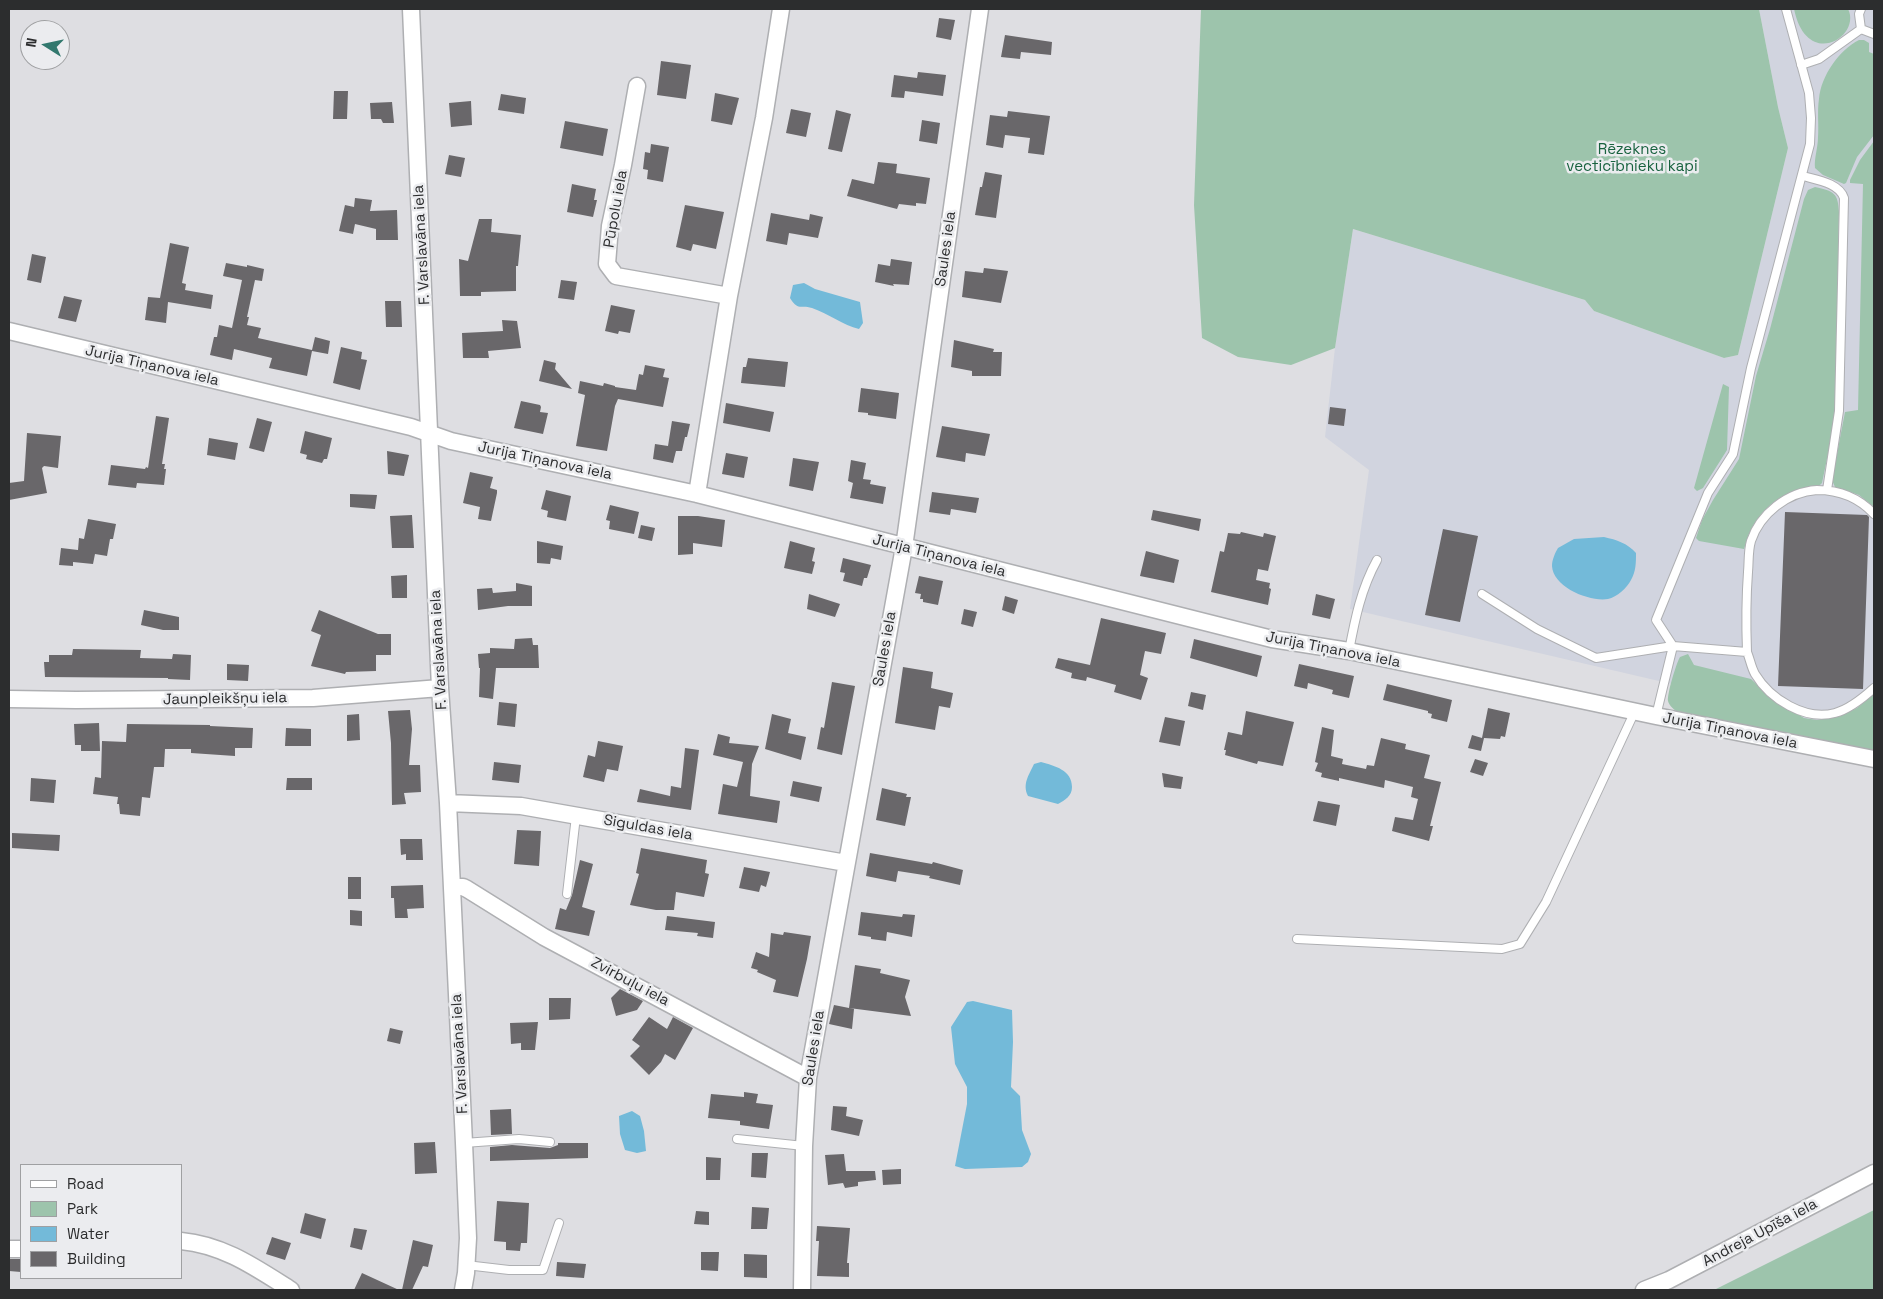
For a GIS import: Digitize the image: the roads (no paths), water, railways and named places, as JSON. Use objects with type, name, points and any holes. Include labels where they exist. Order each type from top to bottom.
[{"type":"street","name":"F. Varslavāna iela","points":[[411,9],[440,688],[448,803],[468,1238],[463,1290]]},
{"type":"street","points":[[697,494],[729,296],[764,118],[781,9]]},
{"type":"street","name":"Saules iela","points":[[802,1290],[804,1146],[808,1078],[904,547],[980,9]]},
{"type":"street","name":"Pūpolu iela","points":[[637,86],[624,165],[610,226],[607,264],[616,276],[729,296]]},
{"type":"street","name":"Jurija Tiņanova iela","points":[[9,331],[430,433],[451,440],[697,494],[1272,639],[1349,651],[1656,716],[1874,759]]},
{"type":"street","name":"Jaunpleikšņu iela","points":[[9,699],[313,698],[440,688]]},
{"type":"street","name":"Siguldas iela","points":[[448,803],[461,802],[521,806],[846,863]]},
{"type":"street","name":"Zvirbuļu iela","points":[[452,887],[468,889],[544,937],[808,1078]]},
{"type":"street","name":"Andreja Upīša iela","points":[[1644,1290],[1670,1280],[1874,1173]]},
{"type":"street","points":[[182,1241],[200,1243],[246,1261],[291,1290]]},
{"type":"lane","points":[[1656,716],[1673,646],[1656,620],[1708,493],[1733,454],[1751,368],[1810,144],[1812,118],[1809,93],[1786,9]]},
{"type":"lane","points":[[1861,9],[1861,29]]},
{"type":"lane","points":[[1801,65],[1819,60],[1861,29]]},
{"type":"lane","points":[[1861,29],[1874,34]]},
{"type":"lane","points":[[1803,176],[1835,187],[1842,193],[1844,198],[1839,411],[1827,490]]},
{"type":"lane","points":[[1874,514],[1866,506],[1847,495],[1827,490],[1798,494],[1785,500],[1769,512],[1756,528],[1749,552],[1746,608],[1748,652],[1756,674],[1769,691],[1790,705],[1806,713],[1822,715],[1834,713],[1847,708],[1874,688]]},
{"type":"lane","points":[[1349,651],[1366,581],[1377,560]]},
{"type":"lane","points":[[1482,594],[1537,629],[1596,658],[1673,646],[1748,652]]},
{"type":"lane","points":[[1297,939],[1502,949],[1520,944],[1546,902],[1635,711]]},
{"type":"lane","points":[[567,894],[576,816]]},
{"type":"lane","points":[[464,1143],[519,1138],[550,1142]]},
{"type":"lane","points":[[737,1139],[804,1146]]},
{"type":"lane","points":[[466,1265],[509,1270],[543,1270],[559,1223]]},
{"type":"water","points":[[804,283],[815,289],[860,302],[863,323],[859,329],[812,308],[796,305],[790,298],[793,285]]},
{"type":"water","points":[[1604,537],[1621,542],[1636,553],[1634,573],[1629,583],[1618,594],[1608,599],[1591,598],[1573,592],[1558,580],[1554,574],[1552,566],[1558,548],[1574,539]]},
{"type":"water","points":[[1041,762],[1062,770],[1069,776],[1072,790],[1066,799],[1058,804],[1028,796],[1026,792],[1028,776],[1034,764]]},
{"type":"water","points":[[973,1001],[1012,1010],[1011,1087],[1020,1096],[1022,1130],[1031,1154],[1028,1162],[1022,1167],[965,1169],[955,1166],[967,1104],[967,1087],[955,1064],[951,1027],[967,1002]]},
{"type":"water","points":[[632,1111],[640,1116],[646,1151],[637,1153],[625,1150],[620,1134],[619,1116]]},
{"type":"park label","name":"Rēzeknes vecticībnieku kapi","points":[[1632,158]]}]
